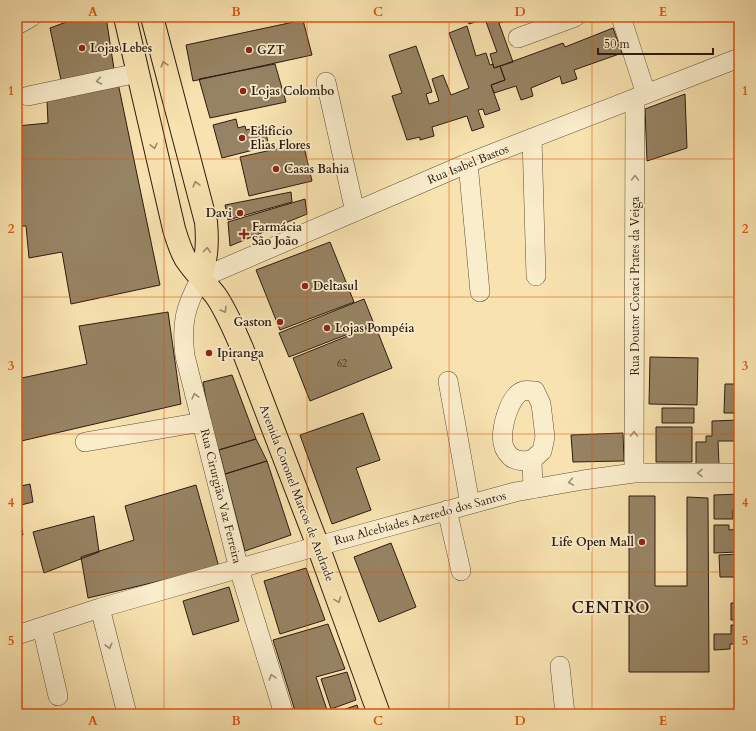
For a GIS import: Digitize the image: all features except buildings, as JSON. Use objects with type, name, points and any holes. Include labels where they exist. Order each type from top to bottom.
[{"type":"main road","name":"Avenida Coronel Marcos de Andrade","points":[[125,17],[174,229],[185,257],[216,296],[228,316],[242,348],[318,546],[379,714]]},
{"type":"main road","points":[[152,17],[206,222],[208,237],[207,253],[201,278]]},
{"type":"street","points":[[17,25],[31,17]]},
{"type":"street","points":[[518,38],[575,17]]},
{"type":"street","name":"Rua Doutor Coraci Prates da Veiga","points":[[621,17],[640,97],[634,473]]},
{"type":"street","name":"Rua Isabel Bastos","points":[[201,278],[468,163],[739,58]]},
{"type":"street","points":[[28,96],[138,73]]},
{"type":"street","points":[[326,82],[355,212]]},
{"type":"street","points":[[532,138],[536,276]]},
{"type":"street","points":[[468,163],[480,292]]},
{"type":"street","name":"Rua Cirurgião Vaz Ferreira","points":[[201,278],[187,308],[183,338],[185,356],[239,569],[284,714]]},
{"type":"street","points":[[448,381],[470,504]]},
{"type":"street","points":[[85,442],[202,422]]},
{"type":"street","points":[[532,460],[533,489]]},
{"type":"street","name":"Rua Alcebíades Azeredo dos Santos","points":[[17,635],[100,608],[515,492],[634,473],[739,473]]},
{"type":"street","points":[[447,510],[461,571]]},
{"type":"street","points":[[100,608],[127,714]]},
{"type":"street","points":[[42,627],[58,696]]},
{"type":"street","points":[[560,666],[564,714]]},
{"type":"place","name":"Lojas Lebes","points":[[82,48]]},
{"type":"place","name":"GZT","points":[[249,50]]},
{"type":"place","name":"Lojas Colombo","points":[[243,91]]},
{"type":"place","name":"Edifício Elias Flores","points":[[242,138]]},
{"type":"place","name":"Casas Bahia","points":[[276,169]]},
{"type":"place","name":"Davi","points":[[240,213]]},
{"type":"place","name":"Farmácia São João","points":[[244,234]]},
{"type":"place","name":"Deltasul","points":[[305,286]]},
{"type":"place","name":"Gaston","points":[[280,322]]},
{"type":"place","name":"Lojas Pompéia","points":[[327,328]]},
{"type":"place","name":"Ipiranga","points":[[209,353]]},
{"type":"place","name":"Life Open Mall","points":[[642,542]]},
{"type":"district","name":"CENTRO","points":[[611,607]]}]
